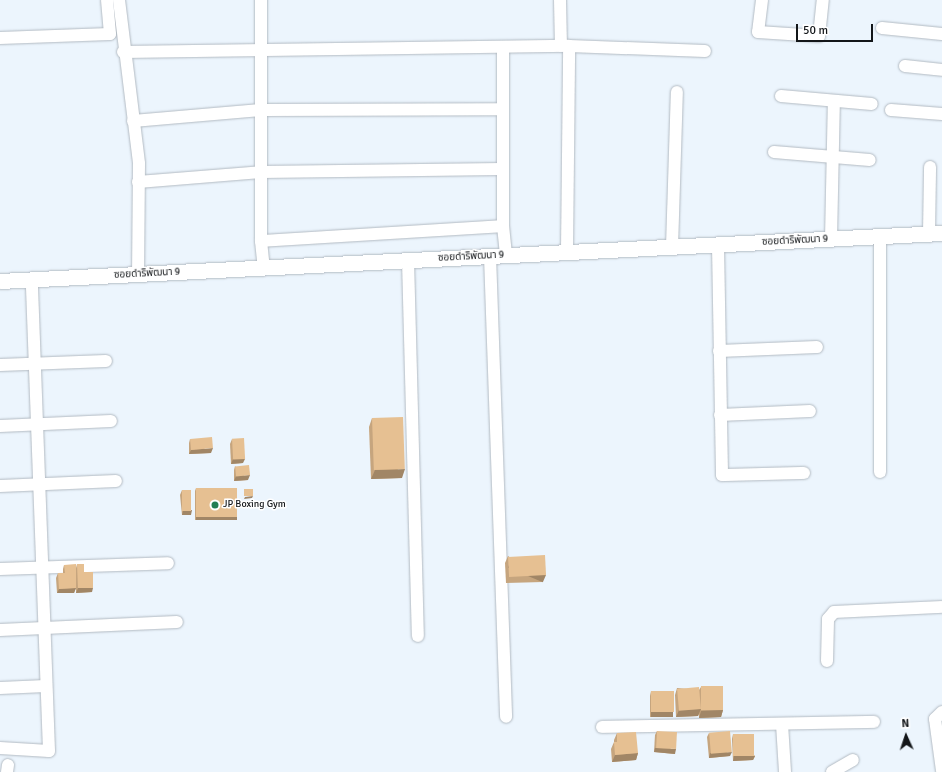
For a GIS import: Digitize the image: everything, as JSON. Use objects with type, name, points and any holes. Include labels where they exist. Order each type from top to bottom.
[{"type":"street","points":[[0,38],[110,34],[107,0]]},
{"type":"street","points":[[119,0],[123,52],[133,121],[138,182],[138,274]]},
{"type":"street","points":[[261,0],[261,241],[264,268]]},
{"type":"street","points":[[560,0],[565,46],[567,252]]},
{"type":"street","points":[[762,0],[758,32],[819,36],[823,0]]},
{"type":"street","points":[[882,28],[942,34]]},
{"type":"street","points":[[123,52],[565,46],[705,51]]},
{"type":"street","points":[[503,48],[502,169],[503,226],[506,256]]},
{"type":"street","points":[[905,66],[942,70]]},
{"type":"street","points":[[672,247],[677,92]]},
{"type":"street","points":[[781,96],[872,104]]},
{"type":"street","points":[[831,239],[834,100]]},
{"type":"street","points":[[133,121],[261,110],[503,109]]},
{"type":"street","points":[[890,110],[942,114]]},
{"type":"street","points":[[774,152],[870,160]]},
{"type":"street","points":[[930,167],[936,234]]},
{"type":"street","points":[[138,182],[261,172],[502,169]]},
{"type":"street","points":[[261,241],[503,226]]},
{"type":"street","name":"ซอยดำริพัฒนา 9","points":[[0,281],[936,234]]},
{"type":"street","points":[[880,236],[880,472]]},
{"type":"street","points":[[718,245],[722,475],[804,473]]},
{"type":"street","points":[[490,256],[506,716]]},
{"type":"street","points":[[408,260],[418,636]]},
{"type":"street","points":[[0,748],[49,751],[32,280]]},
{"type":"street","points":[[719,351],[817,347]]},
{"type":"street","points":[[0,365],[106,362]]},
{"type":"street","points":[[720,415],[810,411]]},
{"type":"street","points":[[0,426],[112,421]]},
{"type":"street","points":[[0,486],[116,481]]},
{"type":"street","points":[[0,570],[42,567],[168,563]]},
{"type":"street","points":[[827,661],[828,619],[834,612],[942,607]]},
{"type":"street","points":[[0,630],[177,622]]},
{"type":"street","points":[[0,688],[46,686]]},
{"type":"street","points":[[942,712],[935,720],[942,771]]},
{"type":"street","points":[[602,727],[874,722]]},
{"type":"street","points":[[782,724],[785,772]]},
{"type":"street","points":[[832,772],[853,760]]},
{"type":"building","points":[[403,417],[405,469],[374,470],[372,418]]},
{"type":"building","points":[[212,437],[213,448],[191,450],[190,439]]},
{"type":"building","points":[[244,438],[245,459],[233,460],[232,439]]},
{"type":"building","points":[[249,465],[250,475],[236,476],[235,466]]},
{"type":"building","points":[[196,488],[237,488],[237,517],[196,517]]},
{"type":"building","points":[[244,489],[253,489],[253,496],[244,496]]},
{"type":"building","points":[[182,490],[191,490],[191,511],[182,511]]},
{"type":"building","points":[[545,555],[546,575],[509,577],[508,557]]},
{"type":"building","points":[[76,564],[76,588],[59,589],[58,573],[65,573],[64,565]]},
{"type":"building","points":[[77,564],[84,564],[84,572],[93,572],[93,588],[78,588]]},
{"type":"building","points":[[701,686],[723,686],[723,710],[701,710]]},
{"type":"building","points":[[699,687],[701,709],[679,711],[677,689]]},
{"type":"building","points":[[651,691],[674,691],[674,712],[651,712]]},
{"type":"building","points":[[657,731],[677,732],[676,749],[656,748]]},
{"type":"building","points":[[730,731],[732,752],[711,754],[709,733]]},
{"type":"building","points":[[636,732],[638,753],[615,755],[614,742],[617,742],[617,733]]},
{"type":"building","points":[[733,734],[754,734],[754,756],[733,756]]},
{"type":"place","name":"JP Boxing Gym","points":[[215,505]]}]
